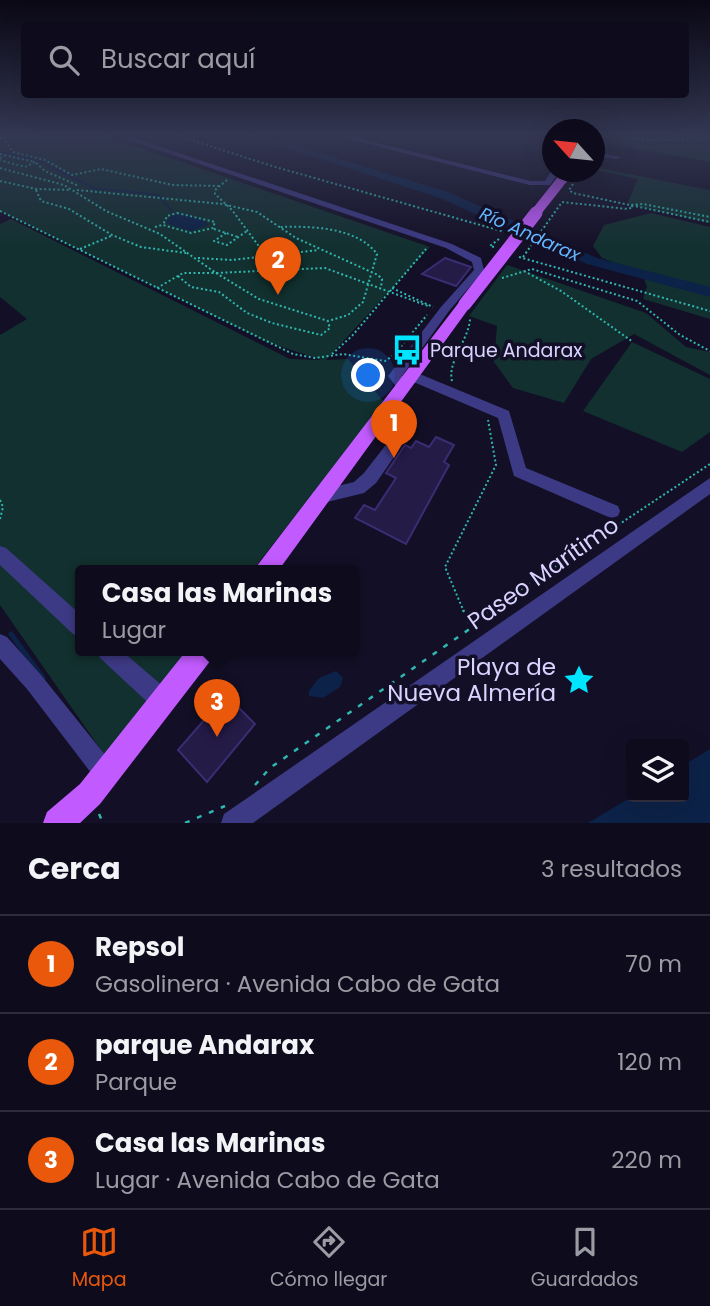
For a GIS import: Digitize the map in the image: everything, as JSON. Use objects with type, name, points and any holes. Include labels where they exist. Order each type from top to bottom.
[{"type":"main road","points":[[268,565],[560,182]]},
{"type":"main road","points":[[58,823],[106,774],[198,656]]},
{"type":"street","points":[[227,173],[449,246],[477,260],[479,270],[445,309],[395,376],[401,388],[403,434],[370,478],[358,488],[319,497]]},
{"type":"street","points":[[491,173],[530,183],[548,182]]},
{"type":"street","points":[[401,388],[417,378],[504,415],[519,472],[612,511]]},
{"type":"street","name":"Paseo Marítimo","points":[[233,813],[710,485]]},
{"type":"street","points":[[0,554],[75,622]]},
{"type":"street","points":[[0,644],[106,774]]},
{"type":"street","points":[[113,656],[164,702]]},
{"type":"path","points":[[21,173],[75,190],[106,211],[145,226],[259,299],[328,321],[348,315],[363,302],[377,254],[368,242],[314,226],[280,227]]},
{"type":"path","points":[[48,173],[79,186]]},
{"type":"path","points":[[121,173],[172,185],[220,186]]},
{"type":"path","points":[[298,173],[507,233],[490,246],[501,250]]},
{"type":"path","points":[[222,177],[233,181]]},
{"type":"path","points":[[227,180],[215,194],[228,205],[276,270]]},
{"type":"path","points":[[0,181],[36,189],[75,190],[228,205],[257,212],[319,250],[371,271],[382,279],[380,288],[384,291]]},
{"type":"path","points":[[575,182],[569,192],[710,222]]},
{"type":"path","points":[[36,189],[41,201],[72,211],[112,236],[144,248],[187,252]]},
{"type":"path","points":[[522,258],[562,202],[628,209],[633,207]]},
{"type":"path","points":[[633,207],[630,205],[643,204],[710,217]]},
{"type":"path","points":[[0,211],[287,352],[305,357],[343,354],[387,360],[431,310]]},
{"type":"path","points":[[163,225],[162,221],[177,213],[212,219],[215,222],[213,228]]},
{"type":"path","points":[[155,227],[163,225],[191,233],[213,228],[239,237]]},
{"type":"path","points":[[226,233],[214,241],[227,245],[248,231]]},
{"type":"path","points":[[78,249],[112,236]]},
{"type":"path","points":[[328,356],[345,344],[426,249],[426,245]]},
{"type":"path","points":[[197,259],[232,260],[319,250]]},
{"type":"path","points":[[512,254],[710,311]]},
{"type":"path","points":[[157,288],[177,275],[192,272],[325,268],[340,271],[389,293],[428,306]]},
{"type":"path","points":[[500,279],[532,269],[637,301],[680,335],[710,351]]},
{"type":"path","points":[[523,271],[561,291],[633,342]]},
{"type":"path","points":[[177,275],[191,288],[219,292],[247,313],[271,323],[321,335],[330,328],[328,321]]},
{"type":"path","points":[[392,288],[433,306]]},
{"type":"path","points":[[454,384],[450,373],[471,326],[465,309]]},
{"type":"path","points":[[471,623],[445,567],[496,465],[486,412]]},
{"type":"path","points":[[247,794],[270,768],[467,632],[471,623],[710,464]]},
{"type":"path","points":[[0,500],[4,507],[0,519]]},
{"type":"path","points":[[185,823],[197,816],[233,813]]},
{"type":"green space","points":[[0,173],[215,173],[430,247],[326,360],[348,359],[384,402],[257,565],[75,565],[75,656],[185,656],[106,757],[0,605],[0,335],[27,319],[0,297],[0,224],[11,219],[290,359],[322,360],[267,342],[0,211]]},
{"type":"green space","points":[[611,173],[626,173],[710,190],[710,223],[627,204],[638,179]]},
{"type":"green space","points":[[651,213],[710,227],[710,319],[643,299],[647,287],[642,273],[602,258],[593,246],[604,225]]},
{"type":"green space","points":[[507,265],[646,313],[686,347],[710,352],[710,375],[634,334],[591,359],[564,403],[513,388],[494,362],[497,326],[469,316]]},
{"type":"green space","points":[[632,342],[710,379],[710,432],[682,452],[583,411]]},
{"type":"water","points":[[182,214],[206,221],[208,225],[191,231],[166,223],[171,216]]},
{"type":"water","points":[[336,671],[343,678],[340,687],[323,698],[309,696],[309,691],[319,678]]},
{"type":"water","points":[[710,749],[710,823],[588,823],[626,800],[689,802],[689,762]]},
{"type":"building","points":[[445,258],[471,267],[456,286],[422,274]]},
{"type":"building","points":[[436,437],[454,445],[444,462],[449,465],[406,544],[355,518],[364,505],[375,510],[396,478],[386,473],[405,445],[411,448],[416,441],[429,447]]},
{"type":"building","points":[[226,695],[255,724],[207,782],[178,750]]},
{"type":"waterway","points":[[64,173],[94,188],[159,195],[175,215]]},
{"type":"waterway","name":"Río Andarax","points":[[375,173],[444,195],[592,261],[710,292]]},
{"type":"waterway","points":[[11,634],[43,678]]},
{"type":"place","name":"parque Andarax","points":[[278,295]]},
{"type":"place","name":"Parque Andarax","points":[[407,350]]},
{"type":"place","name":"Repsol","points":[[394,458]]},
{"type":"place","name":"Playa de Nueva Almería","points":[[579,680]]},
{"type":"place","name":"Casa las Marinas","points":[[217,737]]}]
